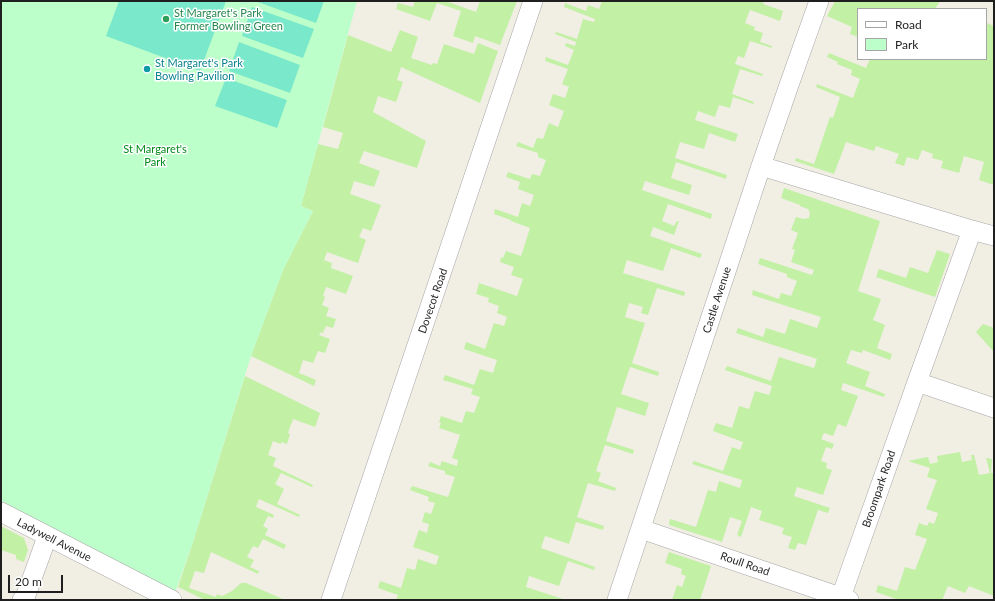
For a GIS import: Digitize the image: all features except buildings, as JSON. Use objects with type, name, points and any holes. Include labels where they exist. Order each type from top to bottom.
[{"type":"street","name":"Dovecot Road","points":[[332,600],[533,1]]},
{"type":"street","name":"Castle Avenue","points":[[617,600],[761,166],[819,1]]},
{"type":"street","points":[[761,166],[994,236]]},
{"type":"street","name":"Broompark Road","points":[[845,599],[917,382],[972,230]]},
{"type":"street","points":[[917,382],[994,408]]},
{"type":"street","name":"Ladywell Avenue","points":[[1,512],[172,600]]},
{"type":"street","name":"Roull Road","points":[[641,529],[845,599]]},
{"type":"street","points":[[22,600],[26,595],[47,537]]},
{"type":"green space","name":"St Margaret's Park","points":[[1,1],[357,1],[301,206],[313,211],[283,270],[251,356],[193,542],[175,593],[63,537],[1,500]]},
{"type":"green space","name":"St Margaret's Park Former Bowling Green","points":[[119,1],[226,1],[200,71],[106,36]]},
{"type":"green space","points":[[255,1],[324,1],[316,23]]},
{"type":"green space","points":[[415,1],[446,1],[476,12],[480,1],[517,1],[500,45],[475,36],[473,43],[453,36],[461,11],[437,3],[430,21],[396,9],[398,3],[413,7]]},
{"type":"green space","points":[[602,1],[764,1],[763,4],[783,11],[780,21],[750,10],[745,23],[755,27],[754,30],[763,33],[760,42],[772,46],[772,48],[750,41],[744,58],[738,56],[735,64],[763,74],[762,76],[740,69],[732,94],[754,102],[753,104],[733,97],[730,108],[719,105],[715,117],[698,111],[695,120],[738,134],[735,142],[709,133],[704,149],[680,142],[675,158],[727,175],[726,179],[676,162],[671,178],[692,185],[689,195],[645,181],[642,190],[712,214],[711,219],[668,204],[662,221],[674,226],[677,221],[679,221],[674,235],[653,227],[650,236],[702,254],[700,258],[671,248],[663,271],[627,260],[623,273],[685,292],[684,296],[657,288],[648,315],[641,313],[643,307],[629,303],[625,317],[645,323],[632,363],[659,372],[658,376],[630,367],[621,394],[649,403],[645,416],[617,407],[606,441],[634,450],[633,454],[605,445],[596,471],[601,473],[598,481],[616,488],[615,491],[588,483],[577,517],[604,526],[603,530],[576,522],[569,544],[545,536],[541,548],[595,567],[594,570],[568,561],[559,586],[529,576],[526,587],[566,600],[396,600],[398,595],[378,588],[380,581],[401,588],[407,568],[415,570],[418,559],[436,565],[439,556],[413,547],[419,530],[427,533],[429,524],[422,522],[425,512],[431,514],[435,503],[428,501],[429,497],[410,490],[412,486],[448,497],[455,477],[445,474],[445,471],[428,466],[430,462],[440,466],[442,461],[457,466],[458,460],[452,458],[460,435],[439,428],[441,423],[439,422],[441,416],[462,423],[466,411],[474,413],[480,397],[471,394],[473,389],[443,380],[445,375],[474,385],[480,369],[493,373],[497,360],[464,349],[466,342],[485,349],[494,323],[504,326],[507,317],[497,313],[499,306],[488,302],[489,298],[476,294],[479,283],[517,296],[523,279],[511,275],[514,267],[500,262],[501,257],[503,258],[506,251],[521,256],[530,228],[494,214],[495,209],[518,217],[522,203],[530,206],[534,195],[518,189],[520,182],[506,177],[508,172],[530,179],[532,174],[540,176],[546,160],[538,157],[538,153],[516,146],[518,142],[533,148],[537,138],[543,139],[549,123],[558,127],[564,111],[549,105],[553,94],[565,98],[569,87],[562,84],[568,69],[545,61],[546,57],[568,65],[574,50],[565,46],[566,43],[575,46],[576,42],[555,34],[556,32],[577,39],[583,19],[594,22],[595,19],[564,7],[565,3],[586,11],[588,5],[599,9]]},
{"type":"green space","points":[[835,1],[940,1],[936,8],[857,8],[857,37],[850,34],[852,27],[827,16]]},
{"type":"green space","points":[[252,7],[314,29],[303,58],[242,36]]},
{"type":"green space","points":[[988,23],[993,26],[994,24],[994,185],[979,180],[984,162],[964,156],[959,173],[941,168],[943,161],[932,158],[933,154],[922,150],[918,160],[907,157],[904,166],[895,163],[899,154],[876,146],[874,151],[846,142],[834,174],[795,161],[796,158],[814,164],[830,117],[833,118],[840,97],[816,87],[817,84],[853,98],[860,79],[851,75],[852,70],[837,64],[838,62],[827,57],[829,53],[866,68],[870,60],[987,60]]},
{"type":"green space","points":[[400,30],[418,37],[411,58],[432,65],[433,63],[437,64],[444,44],[474,54],[478,43],[498,51],[480,103],[401,67],[397,80],[403,82],[396,102],[378,96],[373,112],[426,141],[417,168],[364,151],[359,163],[380,171],[374,187],[354,181],[350,194],[381,205],[371,231],[363,228],[359,237],[366,240],[358,263],[327,252],[324,260],[332,263],[331,268],[353,276],[346,294],[326,287],[322,305],[329,308],[326,316],[336,319],[333,328],[326,326],[323,333],[321,332],[319,335],[330,339],[325,353],[318,351],[313,363],[303,360],[299,373],[316,380],[314,386],[251,356],[283,270],[313,211],[301,206],[318,144],[338,149],[343,133],[323,127],[348,35],[391,52]]},
{"type":"green space","points":[[239,42],[300,65],[290,93],[229,71]]},
{"type":"green space","points":[[226,78],[287,100],[277,128],[215,106]]},
{"type":"green space","points":[[784,188],[880,221],[858,291],[881,299],[873,320],[885,325],[877,348],[892,354],[890,360],[863,350],[862,353],[851,350],[846,363],[870,372],[865,386],[885,394],[884,397],[843,383],[841,390],[858,396],[846,427],[838,424],[833,436],[824,433],[821,439],[834,444],[832,449],[826,447],[821,461],[827,463],[826,468],[832,470],[823,495],[797,487],[794,496],[830,508],[828,513],[818,510],[806,545],[798,543],[795,550],[788,548],[792,537],[782,534],[784,528],[759,520],[762,511],[751,507],[741,537],[737,535],[742,521],[730,517],[722,542],[669,525],[670,519],[696,527],[708,490],[716,492],[719,481],[740,488],[742,480],[692,464],[694,461],[723,471],[732,447],[740,450],[743,442],[713,431],[716,423],[732,428],[739,406],[749,409],[755,391],[769,395],[772,386],[725,370],[727,366],[771,381],[779,357],[814,368],[817,359],[736,333],[738,328],[763,337],[766,328],[785,334],[790,319],[817,328],[821,317],[752,295],[753,290],[779,299],[781,293],[791,296],[797,281],[787,277],[787,274],[758,264],[760,258],[812,275],[814,270],[791,262],[795,250],[792,249],[798,233],[791,230],[796,217],[804,219],[809,218],[810,213],[808,209],[781,198]]},
{"type":"green space","points":[[937,250],[950,254],[935,297],[876,277],[879,269],[906,278],[910,267],[928,273]]},
{"type":"green space","points":[[983,324],[994,328],[994,352],[976,332]]},
{"type":"green space","points":[[245,376],[320,413],[315,427],[293,419],[288,433],[290,434],[287,444],[281,442],[281,444],[273,441],[268,455],[276,458],[273,466],[313,485],[312,487],[281,473],[275,484],[284,489],[277,504],[300,515],[299,517],[259,499],[256,507],[274,515],[273,518],[268,516],[263,526],[268,529],[265,535],[286,545],[284,549],[263,539],[258,548],[253,546],[247,557],[254,560],[250,567],[259,571],[258,574],[211,552],[204,573],[195,571],[189,588],[216,597],[217,594],[222,596],[232,591],[241,583],[246,583],[285,600],[205,600],[178,587]]},
{"type":"green space","points":[[960,452],[962,462],[972,460],[971,455],[974,455],[979,475],[990,473],[986,458],[992,459],[991,473],[994,473],[994,596],[969,586],[965,593],[948,586],[942,600],[899,600],[876,592],[878,585],[897,591],[905,567],[915,570],[927,539],[915,535],[919,523],[927,526],[929,522],[934,524],[938,513],[926,509],[937,480],[927,477],[930,468],[908,461],[928,457],[930,464],[938,462],[937,456]]},
{"type":"green space","points":[[1,526],[24,538],[28,550],[24,562],[16,559],[16,555],[1,550]]},
{"type":"green space","points":[[669,552],[711,566],[700,600],[672,600],[677,585],[682,587],[686,576],[681,574],[682,569],[665,563]]},
{"type":"place","name":"St Margaret's Park Former Bowling Green","points":[[166,19]]},
{"type":"place","name":"St Margaret's Park Bowling Pavilion","points":[[147,69]]}]
